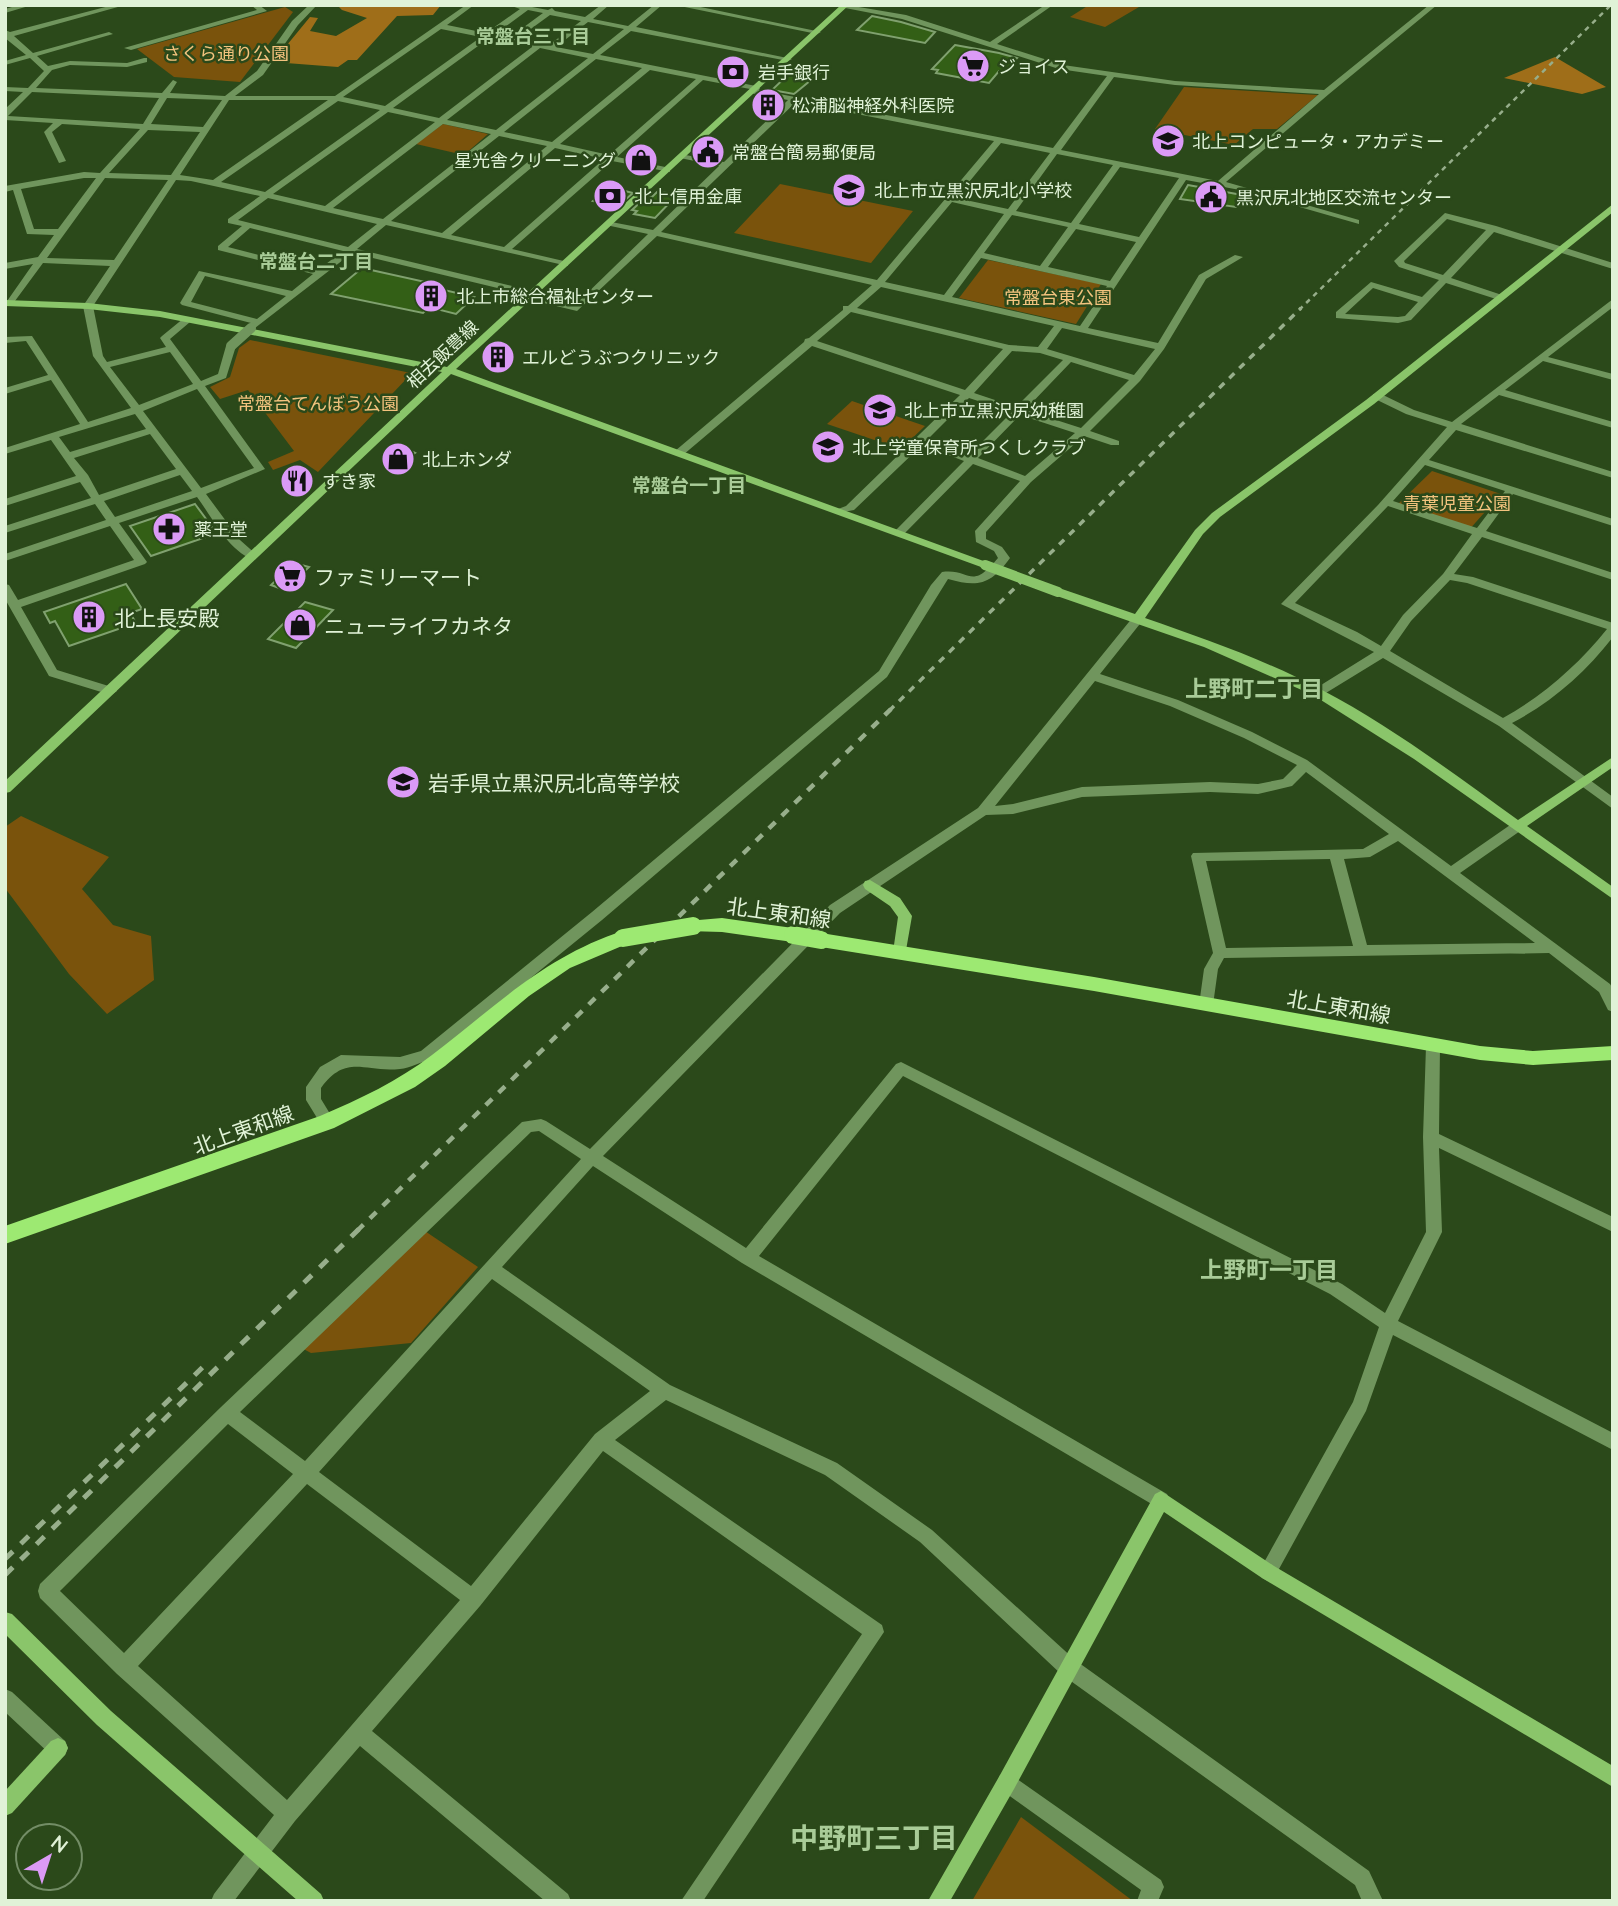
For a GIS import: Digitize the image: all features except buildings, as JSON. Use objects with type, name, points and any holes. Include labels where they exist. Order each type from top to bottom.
[{"type":"main road","name":"北上東和線","points":[[5,1235],[327,1122],[376,1100],[438,1061],[523,991],[564,963],[623,937],[692,926],[722,925],[900,952],[1433,1046],[1533,1058],[1613,1053]]},
{"type":"street","points":[[5,11],[29,5]]},
{"type":"street","points":[[7,35],[122,5]]},
{"type":"street","points":[[128,48],[262,11],[254,5]]},
{"type":"street","points":[[252,556],[236,542],[104,366],[98,356],[88,306],[172,176],[227,98],[260,73],[310,8],[296,5]]},
{"type":"street","points":[[216,183],[471,5]]},
{"type":"street","points":[[512,5],[788,59]]},
{"type":"street","points":[[511,40],[558,5]]},
{"type":"street","points":[[550,48],[606,5]]},
{"type":"street","points":[[5,451],[136,410],[222,376],[231,346],[254,325],[659,5]]},
{"type":"street","points":[[678,5],[817,32]]},
{"type":"street","points":[[990,45],[1050,5]]},
{"type":"street","points":[[1219,184],[1326,92],[1434,5]]},
{"type":"street","points":[[845,6],[903,17],[1062,67],[1175,83],[1326,92]]},
{"type":"street","name":"相去飯豊線","points":[[5,789],[449,370],[845,6]]},
{"type":"street","points":[[528,7],[231,221],[577,308],[794,99]]},
{"type":"street","points":[[438,26],[702,77],[794,99],[1219,184],[1356,222]]},
{"type":"street","points":[[5,63],[109,34]]},
{"type":"street","points":[[7,35],[48,69]]},
{"type":"street","points":[[328,208],[538,46]]},
{"type":"street","points":[[48,69],[70,63],[127,65],[144,60]]},
{"type":"street","points":[[444,236],[648,67]]},
{"type":"street","points":[[5,116],[48,69]]},
{"type":"street","points":[[945,300],[1113,73]]},
{"type":"street","points":[[506,250],[702,77]]},
{"type":"street","points":[[7,303],[102,176],[145,128],[173,82]]},
{"type":"street","points":[[5,89],[227,98],[336,98],[667,170]]},
{"type":"street","points":[[5,116],[145,128],[205,130]]},
{"type":"street","points":[[62,120],[48,132],[62,161]]},
{"type":"street","points":[[679,453],[878,284],[1000,139]]},
{"type":"street","points":[[683,156],[726,165]]},
{"type":"street","points":[[1042,269],[1118,164]]},
{"type":"street","points":[[5,189],[84,175],[172,176],[328,208],[565,264]]},
{"type":"street","points":[[1082,330],[1184,177]]},
{"type":"street","points":[[16,187],[30,232],[60,232]]},
{"type":"street","points":[[949,199],[1140,240]]},
{"type":"street","points":[[124,1667],[306,1473],[590,1158],[835,909],[983,811],[1093,676],[1199,532],[1216,515],[1377,396],[1613,208]]},
{"type":"street","points":[[1499,297],[1402,265],[1399,261],[1445,216],[1493,228],[1613,266]]},
{"type":"street","points":[[609,223],[1161,347]]},
{"type":"street","points":[[249,225],[220,248],[319,272]]},
{"type":"street","points":[[1424,301],[1371,285],[1339,316],[1405,319],[1424,301],[1493,228]]},
{"type":"street","points":[[979,255],[1111,284]]},
{"type":"street","points":[[327,1122],[314,1100],[313,1087],[325,1071],[341,1062],[400,1063],[426,1055],[597,916],[883,674],[937,585],[946,575],[975,582],[989,578],[1004,558],[998,549],[980,540],[981,531],[1027,480],[1083,432],[1136,379],[1161,347],[1202,277],[1238,257]]},
{"type":"street","points":[[5,266],[39,260],[114,263]]},
{"type":"street","points":[[254,325],[184,303],[202,273],[291,295]]},
{"type":"street","points":[[1613,302],[1455,424],[1387,502],[1287,604],[1383,652],[1503,723],[1613,804]]},
{"type":"street","points":[[7,303],[88,306],[187,320],[449,370],[1234,655],[1317,693],[1351,712],[1613,894]]},
{"type":"street","points":[[846,309],[1009,348],[1041,350],[1136,379]]},
{"type":"street","points":[[5,558],[201,492],[260,469],[166,338],[187,320]]},
{"type":"street","points":[[1041,350],[1059,325]]},
{"type":"street","points":[[5,340],[29,338],[86,426]]},
{"type":"street","points":[[808,341],[1115,443]]},
{"type":"street","points":[[104,366],[173,348]]},
{"type":"street","points":[[842,511],[850,508],[920,442],[1009,348]]},
{"type":"street","points":[[899,533],[1070,358]]},
{"type":"street","points":[[1542,358],[1611,375]]},
{"type":"street","points":[[5,391],[54,376]]},
{"type":"street","points":[[1499,392],[1613,425]]},
{"type":"street","points":[[1377,396],[1410,412],[1613,475]]},
{"type":"street","points":[[69,456],[152,430]]},
{"type":"street","points":[[15,605],[141,562],[53,436]]},
{"type":"street","points":[[920,442],[1027,480]]},
{"type":"street","points":[[1423,461],[1613,523]]},
{"type":"street","points":[[5,530],[184,470]]},
{"type":"street","points":[[5,503],[84,477]]},
{"type":"street","points":[[1317,693],[1383,652],[1407,618],[1447,576],[1511,490]]},
{"type":"street","points":[[1387,502],[1613,577]]},
{"type":"street","points":[[1447,576],[1469,580],[1613,628],[1593,655],[1568,679],[1532,709],[1503,723]]},
{"type":"street","points":[[5,588],[53,673],[111,691]]},
{"type":"street","points":[[1093,676],[1174,703],[1248,735],[1305,765],[1605,988],[1613,1006]]},
{"type":"street","points":[[1450,873],[1613,761]]},
{"type":"street","points":[[983,811],[1013,809],[1082,792],[1210,787],[1258,789],[1287,783],[1305,765]]},
{"type":"street","points":[[1206,1005],[1211,970],[1220,953],[1198,856],[1365,854],[1397,835]]},
{"type":"street","points":[[1336,856],[1362,949]]},
{"type":"street","points":[[870,885],[895,902],[905,916],[900,952]]},
{"type":"street","points":[[1220,953],[1552,948]]},
{"type":"street","points":[[1268,1572],[1360,1405],[1388,1324],[1434,1232],[1431,1138],[1433,1046]]},
{"type":"street","points":[[748,1258],[901,1068],[1336,1289],[1388,1324],[1613,1442]]},
{"type":"street","points":[[288,1814],[124,1667],[47,1591],[227,1413],[527,1126],[541,1125],[748,1258],[1161,1500],[1268,1572],[1613,1777]]},
{"type":"street","points":[[1431,1138],[1613,1225]]},
{"type":"street","points":[[490,1268],[664,1391],[831,1469],[926,1536],[1068,1667],[1362,1878],[1373,1901]]},
{"type":"street","points":[[222,1901],[288,1814],[473,1599],[601,1440],[664,1391]]},
{"type":"street","points":[[227,1413],[473,1599]]},
{"type":"street","points":[[601,1440],[875,1632],[691,1901]]},
{"type":"street","points":[[938,1901],[1007,1782],[1161,1500]]},
{"type":"street","points":[[5,1621],[104,1718],[314,1901]]},
{"type":"street","points":[[5,1699],[58,1748],[5,1805]]},
{"type":"street","points":[[359,1734],[561,1901]]},
{"type":"street","points":[[1007,1782],[1154,1887],[1147,1901]]},
{"type":"green space","points":[[1089,5],[1139,7],[1105,27],[1070,17]]},
{"type":"green space","name":"さくら通り公園","points":[[285,7],[293,12],[240,82],[174,77],[137,49]]},
{"type":"green space","points":[[1184,87],[1318,95],[1277,129],[1253,129],[1234,145],[1155,129]]},
{"type":"green space","points":[[443,124],[488,134],[464,155],[416,144]]},
{"type":"green space","points":[[780,184],[913,211],[871,263],[734,233]]},
{"type":"green space","name":"常盤台東公園","points":[[988,260],[1101,284],[1076,324],[959,298]]},
{"type":"green space","name":"常盤台てんぼう公園","points":[[250,340],[411,374],[318,472],[300,460],[273,470],[268,462],[294,451],[248,390],[220,399],[210,387],[230,377],[239,348]]},
{"type":"green space","points":[[852,401],[925,426],[901,449],[827,424]]},
{"type":"green space","name":"青葉児童公園","points":[[1432,471],[1501,494],[1468,531],[1396,506]]},
{"type":"green space","points":[[21,816],[109,857],[82,889],[113,925],[151,936],[154,980],[107,1014],[69,974],[5,888],[5,827]]},
{"type":"green space","points":[[416,1225],[478,1267],[411,1343],[311,1353],[296,1345]]},
{"type":"green space","points":[[1021,1817],[1133,1901],[972,1901]]},
{"type":"shaded area","points":[[441,5],[433,15],[397,16],[357,60],[348,60],[338,67],[273,62],[310,17],[318,18],[310,31],[336,36],[367,18],[342,10],[339,7]]},
{"type":"shaded area","points":[[1555,57],[1606,87],[1582,94],[1504,78]]},
{"type":"railway","points":[[1299,310],[1611,5]]},
{"type":"railway","points":[[889,711],[1301,308]]},
{"type":"railway","points":[[357,1231],[891,709]]},
{"type":"railway","points":[[5,1575],[359,1229]]},
{"type":"railway","points":[[5,1559],[206,1364]]},
{"type":"place","name":"ジョイス","points":[[973,66]]},
{"type":"place","name":"岩手銀行","points":[[733,72]]},
{"type":"place","name":"松浦脳神経外科医院","points":[[768,105]]},
{"type":"place","name":"北上コンピュータ・アカデミー","points":[[1168,141]]},
{"type":"place","name":"常盤台簡易郵便局","points":[[708,152]]},
{"type":"place","name":"星光舎クリーニング","points":[[641,160]]},
{"type":"place","name":"北上市立黒沢尻北小学校","points":[[849,190]]},
{"type":"place","name":"北上信用金庫","points":[[610,196]]},
{"type":"place","name":"黒沢尻北地区交流センター","points":[[1211,197]]},
{"type":"place","name":"北上市総合福祉センター","points":[[431,296]]},
{"type":"place","name":"エルどうぶつクリニック","points":[[498,357]]},
{"type":"place","name":"北上市立黒沢尻幼稚園","points":[[880,410]]},
{"type":"place","name":"北上学童保育所つくしクラブ","points":[[828,447]]},
{"type":"place","name":"北上ホンダ","points":[[398,459]]},
{"type":"place","name":"すき家","points":[[297,481]]},
{"type":"place","name":"薬王堂","points":[[169,529]]},
{"type":"place","name":"ファミリーマート","points":[[290,576]]},
{"type":"place","name":"北上長安殿","points":[[89,617]]},
{"type":"place","name":"ニューライフカネタ","points":[[300,625]]},
{"type":"place","name":"岩手県立黒沢尻北高等学校","points":[[403,782]]},
{"type":"district","name":"常盤台三丁目","points":[[533,35]]},
{"type":"district","name":"常盤台二丁目","points":[[316,260]]},
{"type":"district","name":"常盤台一丁目","points":[[689,484]]},
{"type":"district","name":"上野町二丁目","points":[[1254,688]]},
{"type":"district","name":"上野町一丁目","points":[[1269,1269]]},
{"type":"district","name":"中野町三丁目","points":[[874,1837]]}]
